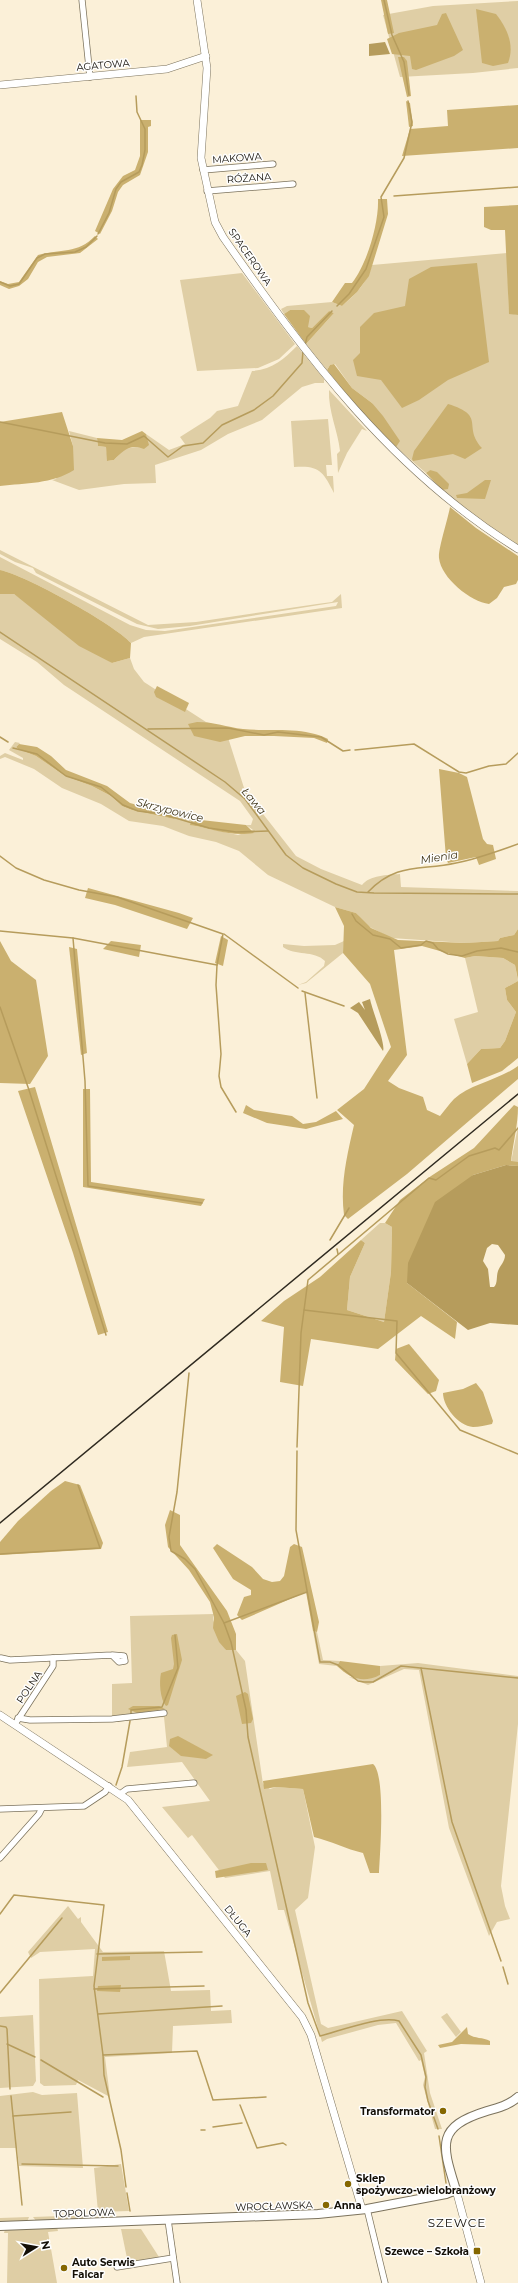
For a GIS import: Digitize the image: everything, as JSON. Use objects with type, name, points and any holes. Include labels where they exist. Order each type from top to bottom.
[{"type":"main road","points":[[456,2190],[446,2153],[447,2140],[450,2131],[460,2121],[507,2104],[518,2097]]},
{"type":"main road","name":"WROCŁAWSKA","points":[[168,2220],[313,2214],[365,2209],[435,2197],[456,2190]]},
{"type":"main road","name":"TOPOLOWA","points":[[0,2226],[168,2220]]},
{"type":"street","points":[[82,0],[90,77]]},
{"type":"street","name":"SPACEROWA","points":[[197,0],[206,56],[202,144],[203,170],[215,222],[223,237],[307,351],[354,410],[395,453],[440,494],[480,525],[518,549]]},
{"type":"street","name":"AGATOWA","points":[[0,85],[168,69],[206,56]]},
{"type":"street","name":"MAKOWA","points":[[203,170],[273,164]]},
{"type":"street","name":"RÓŻANA","points":[[207,191],[293,184]]},
{"type":"street","name":"POLNA","points":[[1,1658],[53,1658],[112,1655]]},
{"type":"street","name":"POLNA","points":[[16,1721],[53,1666],[53,1658]]},
{"type":"street","points":[[16,1721],[112,1719],[164,1713]]},
{"type":"street","name":"DŁUGA","points":[[0,1715],[16,1721],[109,1786],[135,1807],[302,2016],[311,2035],[365,2209],[385,2283]]},
{"type":"street","points":[[120,1794],[126,1789],[194,1783]]},
{"type":"street","points":[[0,1809],[84,1806],[105,1792],[109,1786]]},
{"type":"street","points":[[0,1858],[39,1814],[42,1808]]},
{"type":"street","points":[[456,2190],[481,2283]]},
{"type":"street","points":[[168,2220],[177,2283]]},
{"type":"street","points":[[117,2267],[173,2258]]},
{"type":"shaded area","points":[[381,0],[387,0],[394,33],[388,34]]},
{"type":"shaded area","points":[[518,1],[518,68],[473,73],[400,77],[383,15],[433,6]]},
{"type":"shaded area","points":[[476,9],[496,14],[504,25],[509,37],[511,50],[508,63],[493,66],[482,63]]},
{"type":"shaded area","points":[[446,13],[463,50],[454,56],[416,70],[412,69],[410,56],[392,54],[387,39],[399,33],[437,25],[442,14]]},
{"type":"shaded area","points":[[385,42],[390,54],[369,56],[369,44]]},
{"type":"shaded area","points":[[398,57],[404,57],[407,61],[411,96],[407,97]]},
{"type":"shaded area","points":[[406,101],[410,103],[413,126],[409,127]]},
{"type":"shaded area","points":[[518,105],[518,148],[402,156],[410,129],[448,126],[447,110]]},
{"type":"shaded area","points":[[140,120],[151,120],[151,126],[148,127],[148,152],[140,175],[123,185],[118,192],[112,211],[100,234],[95,231],[113,189],[123,176],[135,170],[140,156]]},
{"type":"shaded area","points":[[378,199],[387,199],[388,214],[369,276],[357,292],[342,306],[332,302],[345,283],[352,283],[363,265],[374,231],[378,209]]},
{"type":"shaded area","points":[[518,205],[518,315],[509,314],[505,230],[491,230],[484,227],[484,207]]},
{"type":"shaded area","points":[[95,236],[98,239],[80,253],[47,257],[38,262],[28,279],[19,286],[9,289],[0,285],[0,281],[8,284],[19,282],[38,255],[82,246]]},
{"type":"shaded area","points":[[507,253],[509,313],[518,315],[518,545],[483,522],[442,490],[430,470],[426,473],[396,447],[372,403],[352,388],[335,364],[330,365],[327,370],[306,344],[334,313],[329,311],[312,328],[308,327],[290,310],[284,314],[281,309],[287,306],[332,302],[342,306],[360,288],[372,265]]},
{"type":"shaded area","points":[[477,263],[489,362],[448,380],[419,400],[402,408],[381,380],[357,376],[353,360],[360,353],[360,327],[374,313],[405,306],[409,279],[431,267]]},
{"type":"shaded area","points":[[242,273],[295,344],[279,359],[258,368],[197,371],[180,280]]},
{"type":"shaded area","points":[[290,310],[304,310],[310,316],[308,327],[312,328],[329,311],[334,313],[306,344],[284,314]]},
{"type":"shaded area","points":[[297,346],[324,379],[324,383],[315,383],[302,387],[262,420],[228,434],[201,450],[155,465],[156,483],[124,484],[79,490],[52,480],[56,479],[73,446],[69,431],[97,438],[98,446],[106,447],[108,461],[114,460],[124,449],[148,445],[146,434],[169,450],[185,444],[180,437],[210,418],[217,411],[238,406],[252,371],[272,366]]},
{"type":"shaded area","points":[[334,364],[352,388],[372,403],[383,416],[400,441],[396,447],[356,406],[327,370],[330,365]]},
{"type":"shaded area","points":[[329,390],[367,431],[362,429],[347,453],[338,473],[337,454],[340,451],[330,406]]},
{"type":"shaded area","points":[[448,404],[460,408],[471,417],[476,440],[482,448],[465,459],[453,454],[413,461],[414,451]]},
{"type":"shaded area","points":[[62,412],[73,446],[74,470],[66,475],[48,480],[0,486],[0,422]]},
{"type":"shaded area","points":[[328,419],[332,465],[326,465],[327,476],[333,476],[334,493],[327,479],[319,471],[309,467],[294,467],[291,421]]},
{"type":"shaded area","points":[[142,431],[146,434],[149,445],[144,449],[139,447],[131,447],[114,460],[107,461],[106,447],[98,446],[97,438],[122,440]]},
{"type":"shaded area","points":[[430,470],[437,472],[449,484],[448,489],[442,490],[426,473]]},
{"type":"shaded area","points":[[485,480],[491,480],[485,499],[457,498],[456,495],[467,493]]},
{"type":"shaded area","points":[[450,507],[476,528],[518,556],[518,580],[516,584],[504,587],[497,598],[489,604],[474,599],[458,588],[451,581],[441,566],[439,554]]},
{"type":"shaded area","points":[[0,550],[148,625],[196,622],[332,602],[341,594],[342,608],[144,637],[131,643],[107,624],[68,601],[29,581],[0,570],[0,557],[130,625],[146,630],[165,631],[336,606],[338,602],[190,626],[158,629],[137,624],[36,573],[33,568],[15,562],[0,554]]},
{"type":"shaded area","points":[[0,570],[48,590],[107,624],[131,643],[130,658],[112,663],[79,646],[14,594],[0,594]]},
{"type":"shaded area","points":[[0,594],[14,594],[112,663],[130,658],[134,669],[144,682],[206,722],[225,728],[245,791],[296,856],[321,869],[362,885],[374,877],[400,874],[401,887],[518,891],[518,929],[514,935],[500,938],[498,941],[465,943],[391,938],[366,925],[356,913],[335,907],[268,875],[239,851],[216,842],[189,836],[163,826],[129,821],[101,804],[62,788],[34,769],[5,757],[0,759],[0,756],[5,753],[23,760],[23,758],[9,750],[15,742],[20,743],[16,747],[18,749],[36,756],[65,776],[92,786],[111,796],[122,806],[132,810],[174,819],[178,814],[192,819],[191,825],[238,835],[253,830],[246,825],[251,825],[253,819],[240,801],[64,685],[37,662],[0,639]]},
{"type":"shaded area","points":[[157,686],[189,703],[185,712],[156,697],[154,692]]},
{"type":"shaded area","points":[[197,722],[254,730],[308,732],[328,739],[327,743],[314,738],[245,736],[220,742],[194,736],[188,724]]},
{"type":"shaded area","points":[[19,744],[37,747],[51,756],[66,770],[107,786],[130,803],[177,816],[174,819],[132,810],[122,806],[111,796],[92,786],[65,776],[36,756],[18,749],[16,747]]},
{"type":"shaded area","points":[[439,769],[459,773],[467,777],[483,839],[487,844],[493,845],[496,859],[479,865],[476,857],[448,863],[446,858]]},
{"type":"shaded area","points":[[192,819],[246,825],[254,833],[237,834],[190,825]]},
{"type":"shaded area","points":[[88,888],[193,918],[187,929],[115,905],[85,898]]},
{"type":"shaded area","points":[[335,907],[356,913],[371,928],[398,940],[465,943],[498,941],[500,938],[514,935],[518,929],[518,980],[515,965],[503,958],[475,956],[465,958],[422,946],[394,950],[407,1055],[388,1081],[399,1088],[423,1097],[427,1110],[440,1116],[452,1101],[468,1089],[502,1075],[518,1066],[518,1079],[407,1174],[348,1219],[344,1215],[343,1192],[347,1159],[354,1125],[337,1110],[364,1089],[391,1047],[370,984],[343,953],[344,926]]},
{"type":"shaded area","points":[[221,936],[228,940],[223,966],[215,963]]},
{"type":"shaded area","points":[[0,941],[11,961],[36,980],[48,1056],[30,1084],[0,1083]]},
{"type":"shaded area","points":[[111,941],[141,945],[139,957],[103,949]]},
{"type":"shaded area","points":[[344,941],[343,953],[306,983],[298,985],[306,982],[324,966],[325,961],[315,955],[288,950],[283,947],[283,944],[304,946],[335,945]]},
{"type":"shaded area","points":[[69,947],[77,949],[87,1053],[81,1055]]},
{"type":"shaded area","points":[[475,956],[503,958],[515,965],[518,981],[505,988],[507,1000],[516,1012],[505,1041],[500,1048],[481,1049],[467,1064],[454,1019],[478,1012],[465,958]]},
{"type":"shaded area","points":[[518,981],[518,1058],[502,1071],[472,1083],[467,1064],[481,1049],[500,1048],[505,1041],[516,1012],[507,1000],[505,988]]},
{"type":"shaded area","points":[[370,999],[381,1035],[383,1051],[358,1013],[350,1008],[359,1002],[365,1010],[362,1002]]},
{"type":"shaded area","points":[[35,1087],[108,1332],[98,1335],[73,1253],[18,1091]]},
{"type":"shaded area","points":[[83,1089],[90,1089],[91,1182],[205,1199],[201,1206],[83,1187]]},
{"type":"shaded area","points":[[246,1105],[254,1110],[292,1116],[303,1124],[316,1122],[336,1111],[343,1119],[306,1129],[267,1123],[243,1113]]},
{"type":"shaded area","points":[[514,1105],[518,1107],[518,1114],[511,1161],[518,1162],[518,1166],[506,1165],[473,1175],[407,1283],[457,1322],[455,1339],[421,1316],[378,1349],[311,1339],[303,1386],[280,1382],[284,1327],[261,1321],[284,1301],[320,1277],[361,1240],[365,1243],[350,1277],[347,1310],[384,1322],[391,1272],[392,1227],[385,1223],[400,1200],[431,1176],[474,1148]]},
{"type":"shaded area","points":[[518,1126],[518,1162],[511,1162]]},
{"type":"shaded area","points":[[506,1165],[518,1166],[518,1325],[490,1323],[468,1330],[407,1283],[408,1263],[435,1202],[473,1175]],"holes":[[[492,1244],[498,1245],[505,1257],[498,1271],[495,1285],[494,1287],[490,1287],[488,1269],[483,1261],[487,1248]]]},
{"type":"shaded area","points":[[380,1223],[385,1223],[392,1227],[391,1272],[384,1322],[347,1310],[350,1277],[365,1243],[361,1240]]},
{"type":"shaded area","points":[[409,1344],[439,1380],[436,1391],[428,1394],[395,1360],[396,1349]]},
{"type":"shaded area","points":[[476,1383],[483,1392],[493,1421],[492,1424],[473,1427],[462,1423],[452,1414],[446,1404],[443,1393],[463,1389]]},
{"type":"shaded area","points":[[65,1481],[80,1485],[103,1543],[101,1549],[0,1555],[0,1542],[18,1521],[51,1491]]},
{"type":"shaded area","points":[[170,1510],[180,1515],[180,1545],[227,1611],[236,1634],[236,1650],[226,1650],[219,1642],[213,1628],[214,1617],[210,1602],[189,1570],[168,1547],[165,1525]]},
{"type":"shaded area","points":[[217,1544],[252,1567],[263,1579],[272,1582],[280,1581],[284,1576],[290,1547],[294,1544],[302,1547],[319,1622],[317,1632],[313,1631],[306,1592],[242,1620],[237,1615],[244,1597],[251,1595],[251,1590],[233,1579],[213,1548]]},
{"type":"shaded area","points":[[214,1614],[213,1620],[226,1650],[236,1650],[245,1661],[263,1784],[270,1789],[276,1787],[303,1789],[315,1847],[308,1898],[295,1910],[321,2024],[328,2028],[402,2011],[427,2051],[424,2053],[430,2093],[442,2129],[435,2129],[423,2085],[425,2077],[421,2060],[419,2061],[396,2023],[378,2025],[327,2039],[322,2042],[284,1910],[278,1910],[270,1871],[225,1878],[192,1835],[188,1838],[162,1807],[210,1801],[182,1762],[127,1767],[130,1752],[167,1747],[164,1717],[115,1722],[112,1716],[112,1684],[132,1683],[130,1616]]},
{"type":"shaded area","points":[[313,1631],[317,1632],[323,1660],[340,1661],[337,1666],[319,1664]]},
{"type":"shaded area","points":[[177,1634],[182,1660],[168,1705],[166,1706],[161,1695],[160,1677],[161,1673],[173,1669],[174,1664],[171,1638],[172,1635]]},
{"type":"shaded area","points":[[340,1661],[380,1666],[380,1675],[368,1679],[357,1678],[347,1674],[337,1666]]},
{"type":"shaded area","points":[[418,1663],[518,1676],[518,1724],[501,1886],[505,1906],[510,1919],[497,1922],[489,1936],[449,1828],[419,1670],[404,1669],[368,1685],[349,1677],[364,1679],[380,1675],[380,1666]]},
{"type":"shaded area","points":[[245,1692],[248,1694],[253,1719],[251,1723],[242,1724],[236,1696]]},
{"type":"shaded area","points":[[133,1706],[159,1706],[165,1709],[137,1713],[128,1709]]},
{"type":"shaded area","points":[[178,1736],[213,1755],[206,1759],[181,1756],[169,1746],[170,1739]]},
{"type":"shaded area","points":[[373,1764],[377,1771],[380,1783],[381,1798],[379,1873],[370,1873],[363,1853],[314,1837],[303,1789],[276,1787],[264,1789],[263,1781]]},
{"type":"shaded area","points":[[251,1863],[266,1863],[268,1870],[216,1878],[215,1871]]},
{"type":"shaded area","points":[[68,1906],[78,1919],[81,1917],[81,1922],[103,1952],[164,1951],[171,1991],[210,1990],[211,2011],[231,2010],[232,2023],[173,2026],[172,2053],[105,2057],[110,2097],[78,2080],[76,2085],[44,2086],[40,2083],[39,1979],[93,1976],[95,1949],[40,1952],[31,1958],[28,1952]]},
{"type":"shaded area","points":[[130,1956],[130,1960],[102,1961],[102,1957]]},
{"type":"shaded area","points":[[121,1985],[120,1992],[97,1991],[98,1986]]},
{"type":"shaded area","points":[[447,2013],[461,2032],[456,2037],[441,2017]]},
{"type":"shaded area","points":[[33,2015],[36,2081],[33,2086],[0,2088],[0,2017]]},
{"type":"shaded area","points":[[467,2027],[468,2034],[473,2037],[490,2041],[490,2045],[461,2044],[440,2048],[438,2045],[452,2042]]},
{"type":"shaded area","points":[[33,2092],[42,2095],[77,2093],[83,2168],[19,2166],[17,2148],[0,2148],[0,2096]]},
{"type":"shaded area","points":[[121,2164],[129,2211],[98,2212],[94,2168]]},
{"type":"shaded area","points":[[89,2215],[86,2219],[37,2222],[33,2217]]},
{"type":"shaded area","points":[[29,2217],[27,2222],[0,2223],[0,2218]]},
{"type":"shaded area","points":[[57,2227],[58,2231],[48,2232],[57,2283],[7,2283],[8,2233],[4,2233],[5,2229]]},
{"type":"shaded area","points":[[121,2229],[141,2229],[159,2257],[128,2263]]},
{"type":"waterway","points":[[384,0],[392,35],[404,62],[409,95]]},
{"type":"waterway","points":[[98,234],[109,213],[116,189],[121,182],[139,172],[142,165],[145,150],[145,129],[137,112],[136,96]]},
{"type":"waterway","points":[[337,306],[349,294],[366,269],[384,217],[381,197],[404,158],[412,122],[408,101]]},
{"type":"waterway","points":[[394,196],[518,187]]},
{"type":"waterway","points":[[0,282],[10,286],[19,284],[37,258],[45,254],[75,252],[86,247],[97,236]]},
{"type":"waterway","points":[[305,345],[307,337],[332,311]]},
{"type":"waterway","points":[[0,422],[105,443],[127,444],[144,436],[168,457],[183,446],[203,443],[222,425],[254,410],[273,396],[302,363],[303,351]]},
{"type":"waterway","name":"Ława","points":[[0,632],[225,782],[245,799],[286,855],[303,868],[336,884],[357,892],[518,894]]},
{"type":"waterway","points":[[148,729],[228,728],[264,735],[278,732],[321,737],[343,751],[350,750]]},
{"type":"waterway","name":"Skrzypowice","points":[[0,737],[8,742]]},
{"type":"waterway","points":[[355,750],[414,744],[459,772],[466,773],[489,766],[506,764],[518,753]]},
{"type":"waterway","name":"Skrzypowice","points":[[13,748],[37,754],[66,776],[101,787],[123,805],[138,811],[162,814],[209,828],[236,832],[268,831]]},
{"type":"waterway","name":"Mienia","points":[[368,892],[379,882],[399,872],[409,869],[464,861],[518,844]]},
{"type":"waterway","points":[[0,856],[16,868],[44,880],[79,890],[117,897],[223,934],[217,965],[216,985],[221,1054],[219,1076],[221,1087],[236,1112]]},
{"type":"waterway","name":"Ława","points":[[352,914],[356,921],[373,935],[390,939],[401,948],[421,945],[426,941],[433,943],[438,949],[448,954],[462,956],[477,951],[501,948],[518,952]]},
{"type":"waterway","points":[[0,931],[73,938],[217,965]]},
{"type":"waterway","points":[[224,934],[298,988]]},
{"type":"waterway","points":[[73,938],[85,1081],[88,1186],[202,1203]]},
{"type":"waterway","points":[[302,991],[344,1006]]},
{"type":"waterway","points":[[305,993],[317,1098]]},
{"type":"waterway","points":[[0,1007],[29,1090],[106,1335]]},
{"type":"waterway","points":[[297,1447],[301,1333],[308,1280],[429,1178],[436,1180],[469,1156],[495,1148],[499,1150],[518,1128]]},
{"type":"waterway","points":[[330,1240],[349,1208]]},
{"type":"waterway","points":[[337,1249],[338,1254]]},
{"type":"waterway","points":[[304,1310],[397,1321],[396,1353],[460,1430],[518,1454]]},
{"type":"waterway","points":[[189,1373],[177,1492],[169,1537],[171,1551],[185,1559],[195,1569],[224,1623],[231,1642],[246,1710],[248,1737],[308,2003],[320,2036],[360,2024],[381,2020],[399,2021],[421,2055],[426,2077],[425,2087],[428,2101],[438,2129]]},
{"type":"waterway","points":[[297,1451],[296,1530],[320,1662],[330,1662],[338,1665],[358,1681],[364,1682],[373,1682],[401,1666],[518,1678]]},
{"type":"waterway","points":[[0,1554],[100,1548],[78,1485]]},
{"type":"waterway","points":[[224,1623],[307,1592]]},
{"type":"waterway","points":[[131,1714],[131,1710],[162,1707],[178,1668],[175,1635]]},
{"type":"waterway","points":[[421,1668],[452,1822],[501,1961]]},
{"type":"waterway","points":[[116,1785],[122,1767],[130,1721]]},
{"type":"waterway","points":[[0,1914],[14,1895],[104,1905],[94,1986],[103,2055],[197,2051],[213,2100],[266,2097]]},
{"type":"waterway","points":[[0,1993],[62,1918]]},
{"type":"waterway","points":[[97,1954],[202,1952]]},
{"type":"waterway","points":[[503,1967],[508,1984]]},
{"type":"waterway","points":[[94,1989],[204,1986]]},
{"type":"waterway","points":[[98,2014],[222,2006]]},
{"type":"waterway","points":[[0,2026],[6,2027],[7,2029],[10,2089]]},
{"type":"waterway","points":[[7,2044],[35,2057]]},
{"type":"waterway","points":[[103,2055],[104,2075],[121,2150],[126,2187]]},
{"type":"waterway","points":[[41,2060],[103,2097]]},
{"type":"waterway","points":[[11,2096],[22,2205]]},
{"type":"waterway","points":[[240,2105],[257,2148],[283,2143],[286,2145]]},
{"type":"waterway","points":[[13,2116],[71,2112]]},
{"type":"waterway","points":[[213,2127],[242,2123]]},
{"type":"waterway","points":[[439,2136],[446,2183]]},
{"type":"waterway","points":[[22,2164],[118,2166]]},
{"type":"waterway","points":[[127,2193],[130,2211]]},
{"type":"railway","points":[[0,1523],[518,1094]]},
{"type":"place","name":"Transformator","points":[[443,2111]]},
{"type":"place","name":"Sklep spożywczo-wielobranżowy","points":[[348,2184]]},
{"type":"place","name":"Anna","points":[[326,2205]]},
{"type":"place","name":"Szewce – Szkoła","points":[[477,2251]]},
{"type":"place","name":"Auto Serwis Falcar","points":[[64,2268]]},
{"type":"district","name":"SZEWCE","points":[[457,2222]]}]
